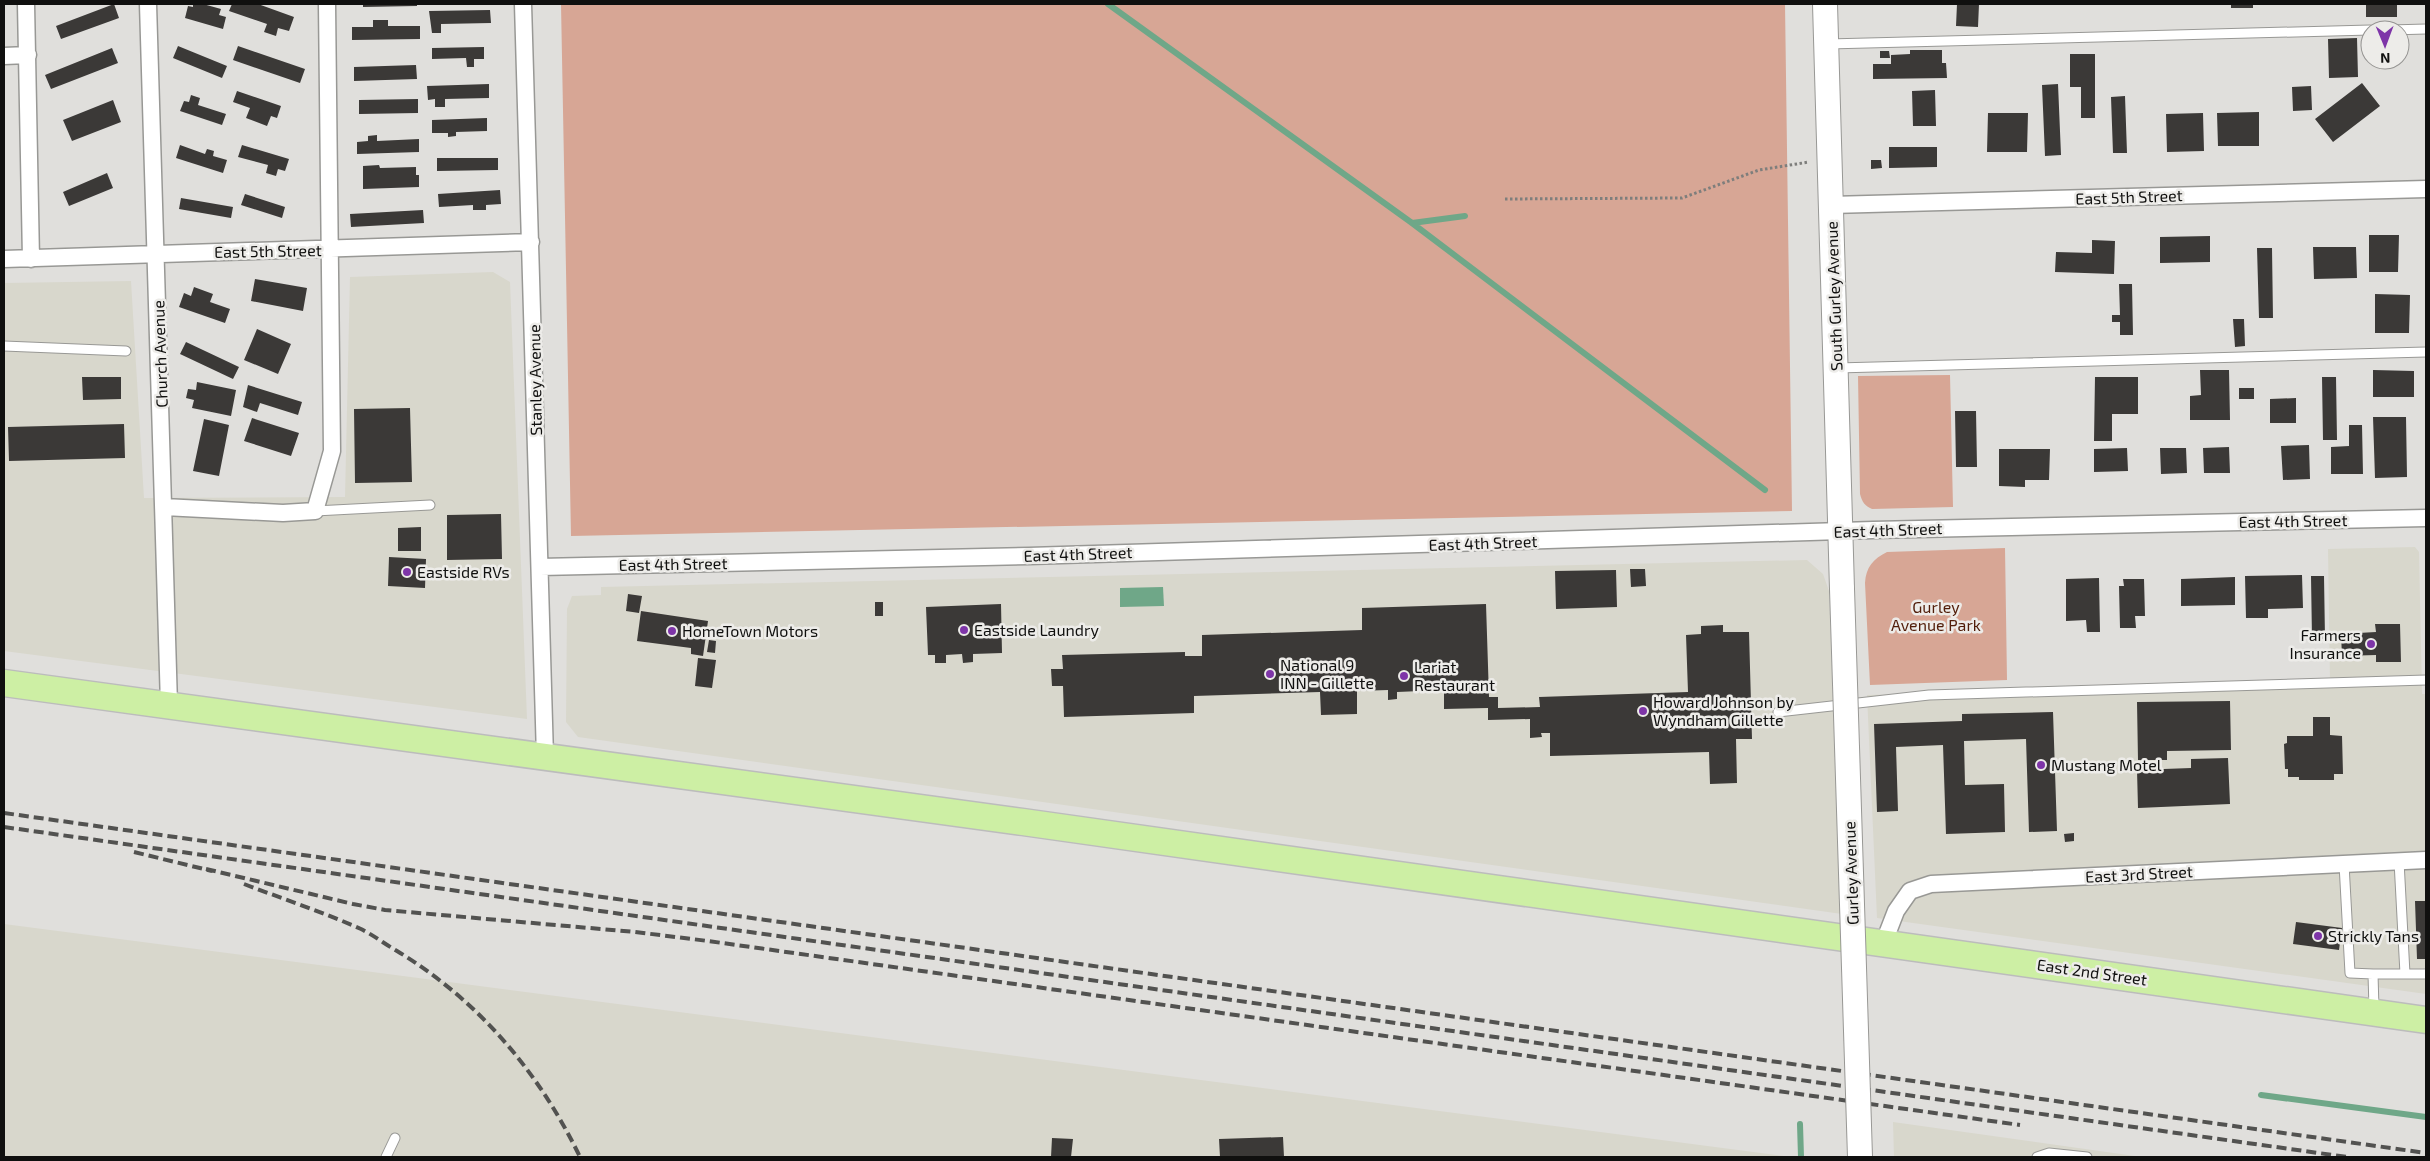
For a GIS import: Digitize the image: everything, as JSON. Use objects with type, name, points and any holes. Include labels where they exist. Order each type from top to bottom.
[{"type":"main road","name":"East 2nd Street","points":[[4,683],[1757,924],[2426,1020]]},
{"type":"street","points":[[26,4],[31,259]]},
{"type":"street","name":"Church Avenue","points":[[148,4],[169,705]]},
{"type":"street","points":[[164,507],[284,513],[314,511],[332,451],[327,4]]},
{"type":"street","name":"Stanley Avenue","points":[[523,4],[545,756]]},
{"type":"street","name":"South Gurley Avenue","points":[[1825,4],[1842,589]]},
{"type":"street","points":[[4,56],[28,55]]},
{"type":"street","name":"East 5th Street","points":[[1831,205],[2426,189]]},
{"type":"street","name":"East 5th Street","points":[[4,259],[531,242]]},
{"type":"street","name":"East 4th Street","points":[[540,567],[2426,518]]},
{"type":"street","name":"Gurley Avenue","points":[[1842,589],[1860,1157]]},
{"type":"street","name":"East 3rd Street","points":[[1884,942],[1896,911],[1910,891],[1931,884],[2426,860]]},
{"type":"lane","points":[[2410,29],[2426,29]]},
{"type":"lane","points":[[1826,44],[2360,30]]},
{"type":"lane","points":[[4,346],[126,351]]},
{"type":"lane","points":[[1836,368],[2426,352]]},
{"type":"lane","points":[[314,511],[430,505]]},
{"type":"lane","points":[[1778,712],[1929,695],[2426,680]]},
{"type":"lane","points":[[2399,862],[2405,974]]},
{"type":"lane","points":[[2344,864],[2350,973],[2426,974]]},
{"type":"lane","points":[[2373,974],[2374,1012]]},
{"type":"lane","points":[[386,1157],[395,1138]]},
{"type":"lane","points":[[2037,1157],[2049,1153],[2086,1157]]},
{"type":"path","points":[[1505,199],[1682,198],[1759,170],[1830,160]]},
{"type":"shaded area","points":[[493,272],[510,282],[527,719],[4,651],[4,283],[131,281],[144,498],[345,497],[350,277]]},
{"type":"shaded area","points":[[2415,547],[2419,552],[2422,694],[2426,694],[2426,994],[1877,918],[1867,695],[2330,683],[2328,549]]},
{"type":"shaded area","points":[[1807,560],[1823,574],[1829,591],[1842,914],[578,737],[566,722],[567,609],[572,596],[601,595],[601,587]]},
{"type":"shaded area","points":[[1163,587],[1164,606],[1120,607],[1120,588]]},
{"type":"shaded area","points":[[4,924],[1784,1156],[1784,1157],[4,1157]]},
{"type":"shaded area","points":[[1893,1122],[2142,1157],[1894,1157]]},
{"type":"green space","points":[[561,4],[1785,4],[1792,511],[571,536]]},
{"type":"green space","points":[[1950,375],[1953,507],[1870,508],[1864,503],[1860,494],[1858,376]]},
{"type":"green space","name":"Gurley Avenue Park","points":[[2005,548],[2007,680],[1870,685],[1865,583],[1867,572],[1874,561],[1887,552]]},
{"type":"building","points":[[114,4],[119,18],[61,39],[56,26]]},
{"type":"building","points":[[193,4],[203,4],[221,9],[219,15],[226,17],[223,29],[185,18],[188,6],[193,7]]},
{"type":"building","points":[[232,4],[258,4],[294,17],[289,31],[278,28],[276,36],[264,32],[267,24],[229,11]]},
{"type":"building","points":[[363,4],[417,4],[417,6],[363,7]]},
{"type":"building","points":[[1957,4],[1979,4],[1978,27],[1956,26]]},
{"type":"building","points":[[2231,4],[2253,4],[2253,8],[2231,8]]},
{"type":"building","points":[[2366,4],[2397,4],[2397,17],[2366,17]]},
{"type":"building","points":[[490,10],[491,23],[441,24],[441,33],[432,33],[429,11]]},
{"type":"building","points":[[373,20],[388,20],[388,26],[420,26],[420,39],[352,40],[352,27],[373,27]]},
{"type":"building","points":[[2357,38],[2358,77],[2329,78],[2328,39]]},
{"type":"building","points":[[178,46],[227,66],[222,78],[173,58]]},
{"type":"building","points":[[238,46],[305,69],[300,83],[233,60]]},
{"type":"building","points":[[484,47],[484,59],[474,59],[474,67],[467,67],[466,58],[432,59],[432,48]]},
{"type":"building","points":[[112,48],[118,63],[51,89],[45,75]]},
{"type":"building","points":[[1910,50],[1942,50],[1942,63],[1946,63],[1947,78],[1873,79],[1873,64],[1891,64],[1891,55],[1910,54]]},
{"type":"building","points":[[1880,51],[1889,51],[1890,58],[1880,58]]},
{"type":"building","points":[[2070,54],[2095,54],[2095,118],[2081,118],[2081,87],[2070,87]]},
{"type":"building","points":[[416,65],[417,79],[354,81],[354,67]]},
{"type":"building","points":[[2362,83],[2380,106],[2333,142],[2315,119]]},
{"type":"building","points":[[489,84],[489,98],[445,99],[445,107],[435,107],[435,99],[428,100],[427,86]]},
{"type":"building","points":[[2058,84],[2061,155],[2045,156],[2042,85]]},
{"type":"building","points":[[2311,86],[2312,110],[2293,111],[2292,87]]},
{"type":"building","points":[[1935,90],[1936,126],[1913,126],[1912,91]]},
{"type":"building","points":[[237,91],[281,106],[277,118],[271,116],[267,126],[246,118],[250,108],[233,102]]},
{"type":"building","points":[[191,95],[200,98],[198,105],[226,114],[222,125],[180,111],[184,101],[189,102]]},
{"type":"building","points":[[2125,96],[2127,153],[2113,153],[2111,97]]},
{"type":"building","points":[[418,99],[418,113],[359,114],[359,100]]},
{"type":"building","points":[[113,100],[121,122],[72,141],[63,120]]},
{"type":"building","points":[[2259,112],[2259,146],[2218,146],[2217,113]]},
{"type":"building","points":[[1988,113],[2028,113],[2027,152],[1987,152]]},
{"type":"building","points":[[2203,113],[2204,151],[2167,152],[2166,114]]},
{"type":"building","points":[[487,118],[487,131],[456,132],[456,136],[448,137],[448,133],[432,133],[432,120]]},
{"type":"building","points":[[377,135],[377,141],[419,139],[419,152],[357,154],[357,142],[368,141],[368,136]]},
{"type":"building","points":[[180,145],[205,154],[207,149],[214,151],[213,156],[227,160],[223,173],[176,158]]},
{"type":"building","points":[[242,145],[289,159],[285,171],[278,169],[276,176],[266,173],[268,165],[238,157]]},
{"type":"building","points":[[1889,147],[1937,147],[1937,167],[1889,168]]},
{"type":"building","points":[[437,158],[498,158],[498,170],[437,171]]},
{"type":"building","points":[[1871,160],[1881,160],[1882,168],[1871,169]]},
{"type":"building","points":[[379,165],[380,168],[416,167],[416,175],[419,175],[419,187],[363,189],[363,166]]},
{"type":"building","points":[[107,173],[113,188],[69,206],[63,192]]},
{"type":"building","points":[[500,190],[501,204],[486,205],[486,210],[473,210],[473,205],[439,207],[438,194]]},
{"type":"building","points":[[245,194],[285,207],[282,218],[241,205]]},
{"type":"building","points":[[181,198],[233,207],[231,218],[179,209]]},
{"type":"building","points":[[423,210],[424,223],[351,227],[350,214]]},
{"type":"building","points":[[2369,235],[2399,235],[2398,272],[2369,272]]},
{"type":"building","points":[[2210,236],[2210,262],[2160,263],[2160,237]]},
{"type":"building","points":[[2092,240],[2115,241],[2114,274],[2055,272],[2056,252],[2092,253]]},
{"type":"building","points":[[2313,247],[2356,247],[2357,278],[2314,279]]},
{"type":"building","points":[[2257,248],[2272,248],[2273,318],[2259,318]]},
{"type":"building","points":[[255,279],[307,288],[303,311],[251,301]]},
{"type":"building","points":[[2119,284],[2132,284],[2133,335],[2120,335],[2120,322],[2112,322],[2112,315],[2120,315]]},
{"type":"building","points":[[194,287],[213,294],[210,302],[230,309],[225,323],[179,307],[184,293],[191,296]]},
{"type":"building","points":[[2375,294],[2410,295],[2409,333],[2375,333]]},
{"type":"building","points":[[2233,319],[2244,319],[2245,346],[2235,347]]},
{"type":"building","points":[[257,329],[291,344],[278,374],[244,360]]},
{"type":"building","points":[[186,342],[239,367],[233,379],[180,354]]},
{"type":"building","points":[[2200,370],[2229,370],[2230,420],[2190,420],[2190,396],[2201,395]]},
{"type":"building","points":[[2373,370],[2414,371],[2414,397],[2373,397]]},
{"type":"building","points":[[82,377],[121,377],[121,399],[83,400]]},
{"type":"building","points":[[2095,377],[2138,377],[2138,414],[2112,414],[2112,441],[2094,441]]},
{"type":"building","points":[[2322,377],[2336,377],[2337,440],[2323,440]]},
{"type":"building","points":[[197,382],[236,390],[231,416],[192,408],[194,400],[186,398],[188,389],[196,390]]},
{"type":"building","points":[[248,385],[302,402],[298,415],[260,403],[257,412],[243,407]]},
{"type":"building","points":[[2239,388],[2254,388],[2254,399],[2239,399]]},
{"type":"building","points":[[2296,398],[2296,423],[2270,423],[2270,399]]},
{"type":"building","points":[[410,408],[412,482],[355,483],[354,409]]},
{"type":"building","points":[[1955,411],[1976,411],[1977,467],[1956,467]]},
{"type":"building","points":[[2373,417],[2406,417],[2407,477],[2375,478]]},
{"type":"building","points":[[252,418],[299,433],[291,456],[244,441]]},
{"type":"building","points":[[204,419],[229,425],[219,476],[193,471]]},
{"type":"building","points":[[124,424],[125,458],[9,461],[8,427]]},
{"type":"building","points":[[2349,425],[2362,425],[2363,474],[2331,474],[2331,447],[2349,446]]},
{"type":"building","points":[[2309,445],[2310,479],[2283,480],[2281,446]]},
{"type":"building","points":[[2229,447],[2230,473],[2204,473],[2203,448]]},
{"type":"building","points":[[2127,448],[2128,471],[2094,472],[2094,449]]},
{"type":"building","points":[[2160,448],[2186,448],[2187,473],[2161,474]]},
{"type":"building","points":[[1999,449],[2050,449],[2049,480],[2025,480],[2025,487],[1999,486]]},
{"type":"building","points":[[501,514],[502,559],[447,560],[447,515]]},
{"type":"building","points":[[421,527],[421,551],[398,551],[398,528]]},
{"type":"building","name":"Eastside RVs","points":[[389,557],[426,559],[425,588],[388,586]]},
{"type":"building","points":[[1630,569],[1645,569],[1646,586],[1631,587]]},
{"type":"building","points":[[1616,570],[1617,607],[1556,609],[1555,571]]},
{"type":"building","points":[[2302,575],[2303,608],[2268,609],[2268,618],[2246,618],[2245,576]]},
{"type":"building","points":[[2311,576],[2324,576],[2325,639],[2312,639]]},
{"type":"building","points":[[2235,577],[2235,605],[2181,606],[2181,579]]},
{"type":"building","points":[[2099,578],[2100,632],[2087,632],[2086,620],[2066,621],[2066,579]]},
{"type":"building","points":[[2123,579],[2144,579],[2145,616],[2135,616],[2136,628],[2120,628],[2119,586],[2124,586]]},
{"type":"building","points":[[628,594],[642,596],[639,613],[626,611]]},
{"type":"building","points":[[875,602],[883,602],[883,616],[875,616]]},
{"type":"building","name":"Eastside Laundry","points":[[1001,604],[1002,653],[973,654],[973,662],[963,663],[962,654],[946,655],[946,663],[935,663],[935,655],[928,655],[926,607]]},
{"type":"building","points":[[1486,604],[1489,697],[1498,697],[1498,708],[1540,707],[1539,697],[1688,692],[1686,635],[1701,634],[1701,626],[1723,625],[1723,632],[1749,632],[1752,739],[1736,739],[1737,783],[1710,784],[1709,752],[1550,756],[1550,733],[1541,733],[1542,737],[1530,738],[1530,719],[1488,720],[1488,708],[1444,709],[1444,690],[1397,692],[1397,699],[1388,700],[1388,690],[1357,691],[1357,714],[1321,715],[1320,692],[1194,696],[1194,713],[1064,717],[1063,686],[1052,686],[1051,669],[1063,669],[1062,655],[1185,652],[1185,656],[1202,656],[1202,635],[1362,630],[1362,608]]},
{"type":"building","name":"HomeTown Motors","points":[[641,611],[708,621],[703,656],[691,654],[691,648],[637,641]]},
{"type":"building","name":"Farmers Insurance","points":[[2375,624],[2400,624],[2401,662],[2376,662],[2376,655],[2342,656],[2341,634],[2376,632]]},
{"type":"building","points":[[709,640],[716,641],[715,653],[707,652]]},
{"type":"building","points":[[698,658],[716,660],[712,688],[695,686]]},
{"type":"building","points":[[2230,701],[2231,750],[2167,751],[2167,760],[2138,760],[2137,702]]},
{"type":"building","name":"Mustang Motel","points":[[2053,712],[2057,831],[2029,832],[2026,739],[1964,741],[1965,785],[2004,784],[2005,832],[1946,834],[1943,745],[1896,747],[1898,811],[1877,812],[1874,724],[1962,721],[1962,714]]},
{"type":"building","points":[[2313,717],[2330,717],[2330,735],[2342,736],[2343,774],[2334,774],[2334,780],[2299,780],[2299,777],[2288,777],[2288,769],[2285,769],[2284,744],[2287,743],[2287,736],[2313,736]]},
{"type":"building","points":[[2228,758],[2230,804],[2138,808],[2137,770],[2191,768],[2191,759]]},
{"type":"building","points":[[2074,833],[2074,841],[2065,842],[2064,834]]},
{"type":"building","points":[[2415,901],[2426,901],[2426,959],[2417,959]]},
{"type":"building","name":"Strickly Tans","points":[[2296,922],[2342,928],[2339,950],[2293,944]]},
{"type":"building","points":[[1283,1137],[1284,1157],[1220,1157],[1219,1139]]},
{"type":"building","points":[[1052,1138],[1073,1139],[1071,1157],[1051,1157]]},
{"type":"waterway","points":[[1108,4],[1412,223],[1765,490]]},
{"type":"waterway","points":[[1412,223],[1465,216]]},
{"type":"waterway","points":[[2261,1095],[2426,1117]]},
{"type":"waterway","points":[[1800,1124],[1801,1157]]},
{"type":"railway","points":[[4,813],[2426,1153]]},
{"type":"railway","points":[[4,827],[2347,1157]]},
{"type":"railway","points":[[134,852],[212,871]]},
{"type":"railway","points":[[206,869],[385,910],[635,932],[708,941],[2020,1125]]},
{"type":"railway","points":[[244,884],[361,929],[426,970],[454,992],[480,1015],[525,1067],[546,1096],[580,1157]]},
{"type":"place","name":"Eastside RVs","points":[[407,572]]},
{"type":"place","name":"Eastside Laundry","points":[[964,630]]},
{"type":"place","name":"HomeTown Motors","points":[[672,631]]},
{"type":"place","name":"Farmers Insurance","points":[[2371,644]]},
{"type":"place","name":"National 9 INN - Gillette","points":[[1270,674]]},
{"type":"place","name":"Lariat Restaurant","points":[[1404,676]]},
{"type":"place","name":"Howard Johnson by Wyndham Gillette","points":[[1643,711]]},
{"type":"place","name":"Mustang Motel","points":[[2041,765]]},
{"type":"place","name":"Strickly Tans","points":[[2318,936]]}]
